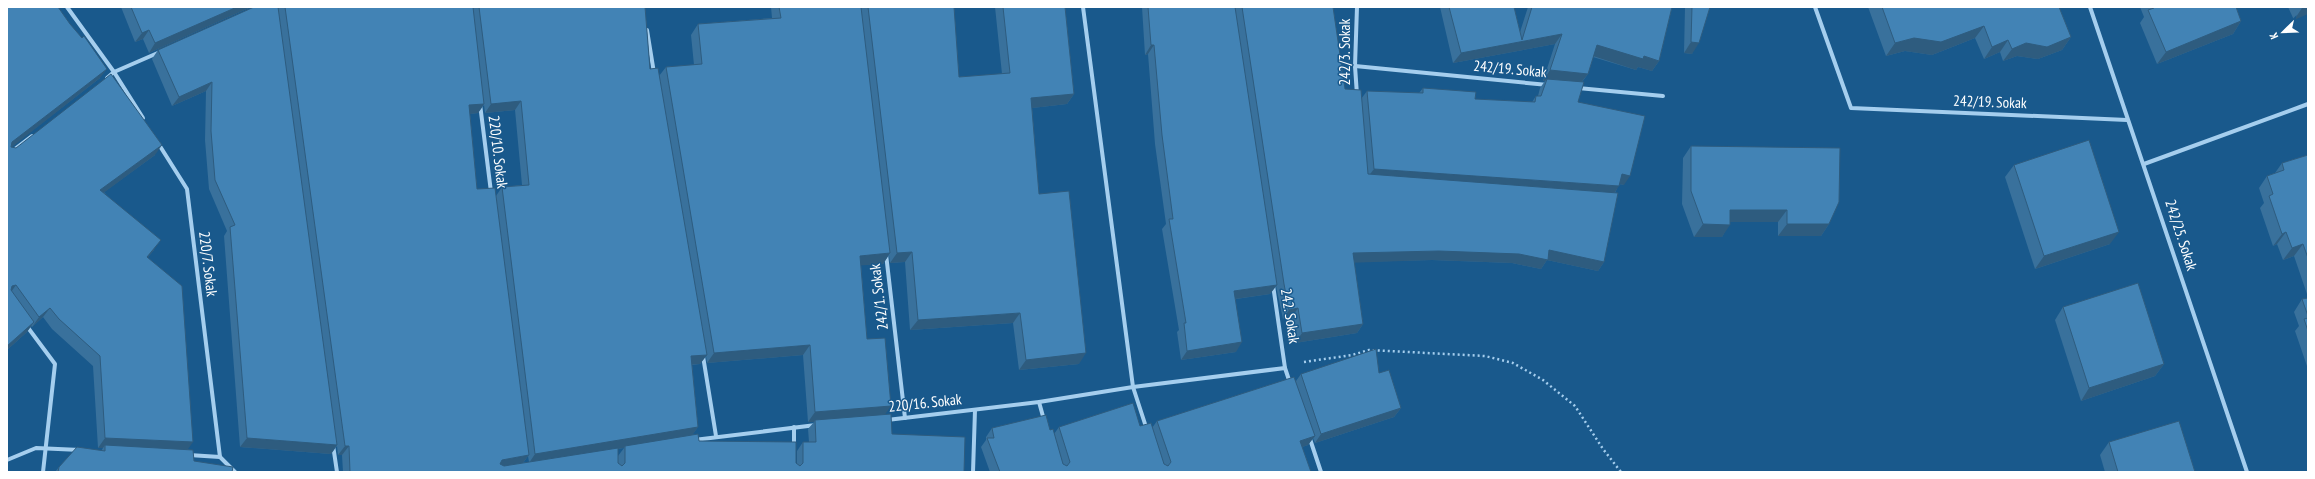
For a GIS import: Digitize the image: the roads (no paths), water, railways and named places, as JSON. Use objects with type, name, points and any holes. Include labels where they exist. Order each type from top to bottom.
[{"type":"street","points":[[67,7],[114,72],[146,124]]},
{"type":"street","points":[[1083,7],[1133,387],[1149,437]]},
{"type":"street","name":"242/3. Sokak","points":[[1357,7],[1355,66],[1357,97]]},
{"type":"street","name":"242/19. Sokak","points":[[1815,7],[1851,108],[2127,120]]},
{"type":"street","name":"242/25. Sokak","points":[[2090,7],[2247,472]]},
{"type":"street","points":[[645,23],[655,77]]},
{"type":"street","points":[[102,82],[114,72],[165,49]]},
{"type":"street","name":"242/19. Sokak","points":[[1355,66],[1552,85]]},
{"type":"street","points":[[1576,88],[1663,96]]},
{"type":"street","name":"220/10. Sokak","points":[[480,102],[492,197]]},
{"type":"street","points":[[2144,164],[2308,104]]},
{"type":"street","points":[[7,155],[39,130]]},
{"type":"street","name":"220/7. Sokak","points":[[154,137],[187,189],[220,457]]},
{"type":"street","name":"242/1. Sokak","points":[[886,252],[905,418]]},
{"type":"street","name":"242. Sokak","points":[[1272,279],[1285,366],[1293,390]]},
{"type":"street","points":[[24,322],[55,364],[43,472]]},
{"type":"street","points":[[702,350],[716,436]]},
{"type":"street","name":"220/16. Sokak","points":[[881,420],[1039,402],[1133,387],[1285,366]]},
{"type":"street","points":[[1039,402],[1045,423]]},
{"type":"street","points":[[973,472],[975,410]]},
{"type":"street","points":[[685,442],[716,436],[826,424]]},
{"type":"street","points":[[794,427],[794,449]]},
{"type":"street","points":[[1306,427],[1321,472]]},
{"type":"street","points":[[333,440],[337,472]]},
{"type":"street","points":[[7,460],[36,448],[86,450]]},
{"type":"street","points":[[181,455],[220,457],[235,472]]}]
